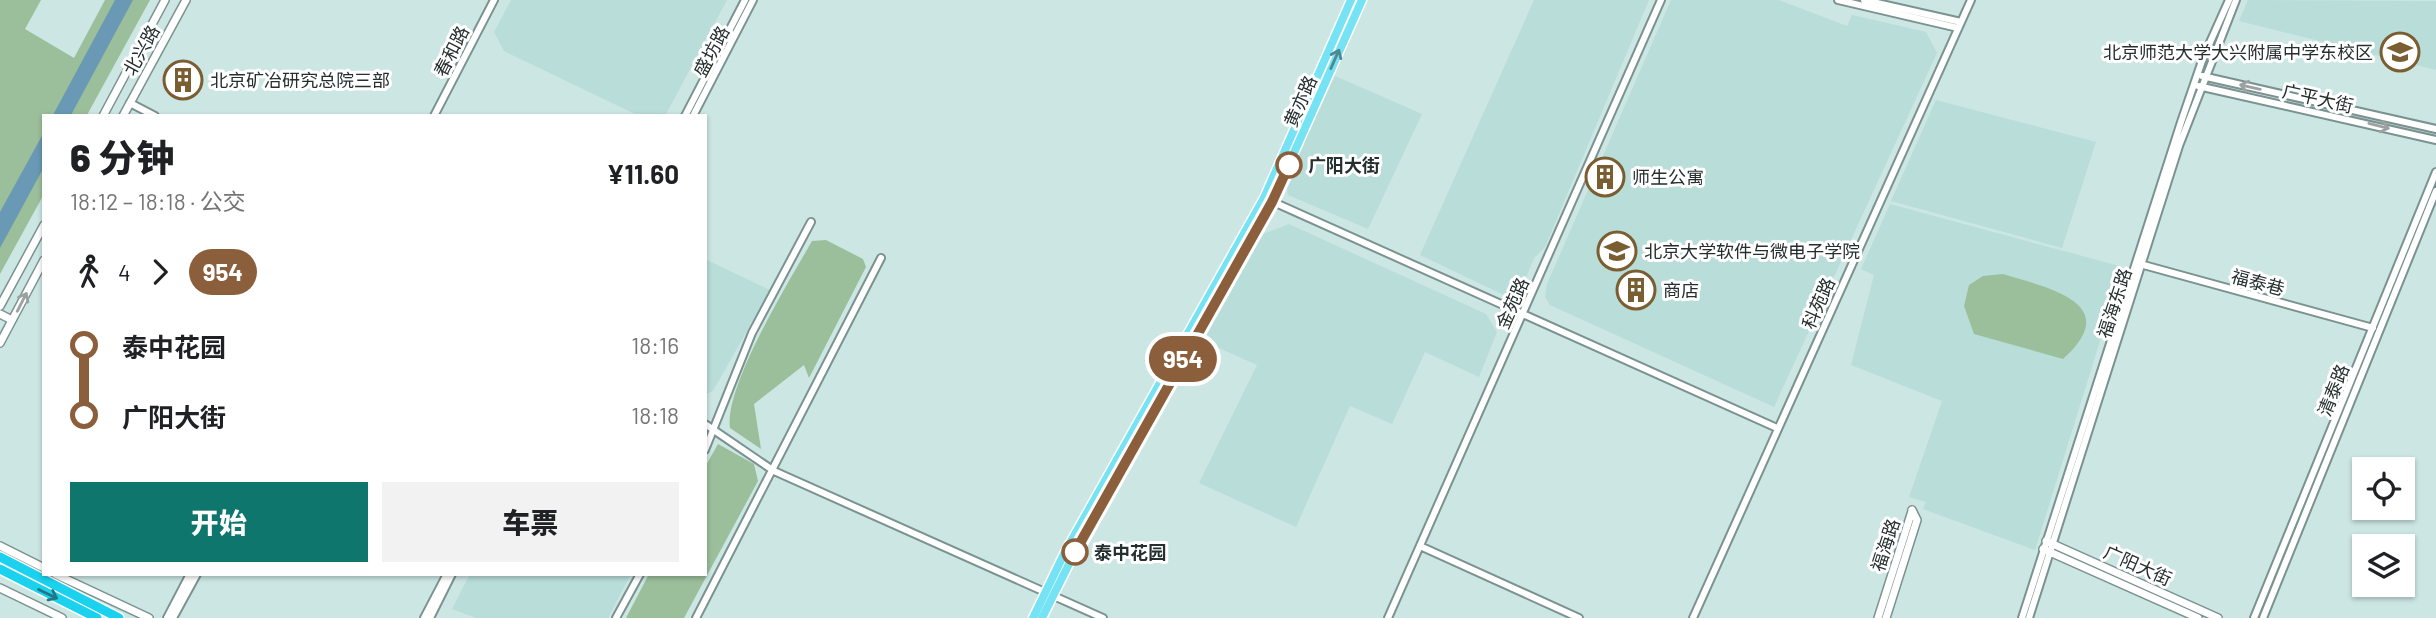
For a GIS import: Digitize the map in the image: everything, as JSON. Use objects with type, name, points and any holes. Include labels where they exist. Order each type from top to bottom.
[{"type":"highway","points":[[0,557],[119,618]]},
{"type":"highway","points":[[0,569],[97,618]]},
{"type":"main road","name":"北兴路","points":[[104,114],[165,0]]},
{"type":"main road","name":"北兴路","points":[[124,114],[186,0]]},
{"type":"main road","name":"黄亦路","points":[[1268,200],[1350,0]]},
{"type":"main road","name":"黄亦路","points":[[1033,618],[1049,594],[1268,200],[1362,0]]},
{"type":"main road","points":[[115,94],[130,103]]},
{"type":"main road","points":[[0,306],[42,229]]},
{"type":"main road","points":[[0,343],[42,264]]},
{"type":"main road","points":[[0,314],[12,320]]},
{"type":"main road","name":"福海路","points":[[1878,618],[1912,510],[1917,520],[1886,618]]},
{"type":"main road","points":[[0,545],[42,567]]},
{"type":"main road","name":"广阳大街","points":[[2048,546],[2198,618]]},
{"type":"main road","name":"广阳大街","points":[[2048,546],[2218,618]]},
{"type":"main road","points":[[59,576],[149,618]]},
{"type":"main road","points":[[0,588],[62,618]]},
{"type":"main road","name":"黄亦路","points":[[1042,618],[1049,594]]},
{"type":"street","name":"春和路","points":[[435,114],[494,0]]},
{"type":"street","name":"盛坊路","points":[[686,114],[743,0]]},
{"type":"street","name":"盛坊路","points":[[694,114],[753,0]]},
{"type":"street","name":"金苑路","points":[[1388,618],[1661,0]]},
{"type":"street","points":[[1838,0],[1959,25]]},
{"type":"street","points":[[1864,0],[1959,25]]},
{"type":"street","name":"科苑路","points":[[1693,618],[1971,0]]},
{"type":"street","name":"福海东路","points":[[2022,618],[2048,546],[2193,85],[2229,0]]},
{"type":"street","name":"福海东路","points":[[2138,263],[2201,87],[2236,0]]},
{"type":"street","name":"广平大街","points":[[2197,74],[2436,129]]},
{"type":"street","name":"广平大街","points":[[2193,85],[2436,140]]},
{"type":"street","points":[[130,103],[151,114]]},
{"type":"street","name":"清泰路","points":[[2254,618],[2436,172]]},
{"type":"street","name":"清泰路","points":[[2263,618],[2436,191]]},
{"type":"street","points":[[1268,200],[1777,428]]},
{"type":"street","points":[[707,446],[752,333],[811,222]]},
{"type":"street","points":[[696,618],[774,471],[881,258]]},
{"type":"street","name":"福泰巷","points":[[2138,263],[2373,328]]},
{"type":"street","points":[[707,425],[774,471],[1103,618]]},
{"type":"street","points":[[1420,546],[1579,618]]},
{"type":"street","name":"福海东路","points":[[2029,618],[2048,546]]},
{"type":"street","points":[[167,618],[189,576]]},
{"type":"street","points":[[173,618],[196,576]]},
{"type":"street","points":[[424,618],[446,576]]},
{"type":"street","points":[[429,618],[451,576]]},
{"type":"street","points":[[617,618],[639,576]]},
{"type":"shaded area","points":[[511,0],[727,0],[666,114],[635,114],[504,51],[494,32]]},
{"type":"shaded area","points":[[1534,0],[1649,0],[1545,247],[1534,258],[1521,290],[1508,297],[1420,255]]},
{"type":"shaded area","points":[[1671,0],[1779,0],[1847,26],[1852,15],[1926,32],[1937,53],[1774,407],[1550,305],[1545,297],[1547,284]]},
{"type":"shaded area","name":"北京师范大学大兴附属中学东校区","points":[[2248,0],[2436,1],[2436,70],[2239,21]]},
{"type":"shaded area","points":[[1335,76],[1422,114],[1368,229],[1288,195],[1286,182]]},
{"type":"shaded area","points":[[1936,100],[2096,142],[2062,248],[1891,201]]},
{"type":"shaded area","points":[[1890,204],[2123,267],[2035,550],[1923,509],[1926,502],[1909,497],[1942,401],[1851,365],[1874,275],[1861,269]]},
{"type":"shaded area","points":[[1289,224],[1486,314],[1497,332],[1479,377],[1425,352],[1392,424],[1350,406],[1296,527],[1199,483],[1257,365],[1203,341],[1263,234]]},
{"type":"shaded area","points":[[707,260],[770,290],[713,391],[707,394]]},
{"type":"shaded area","points":[[469,576],[630,576],[608,618],[476,618],[452,609]]},
{"type":"green space","points":[[0,0],[41,0],[25,29],[74,58],[105,0],[150,0],[88,114],[42,114],[42,198],[0,274]]},
{"type":"green space","points":[[826,240],[863,259],[866,267],[809,378],[804,365],[754,404],[761,449],[730,428],[737,387],[760,333],[812,241]]},
{"type":"green space","points":[[2003,274],[2058,292],[2083,311],[2086,324],[2080,340],[2063,359],[1974,334],[1964,306],[1969,285],[1983,276]]},
{"type":"green space","points":[[718,444],[754,464],[758,481],[707,575],[707,463]]},
{"type":"green space","points":[[648,576],[707,576],[684,618],[626,618]]},
{"type":"water","points":[[115,0],[133,0],[72,114],[54,114]]},
{"type":"water","points":[[42,136],[42,171],[0,248],[0,212]]},
{"type":"bus line","name":"954","points":[[1075,552],[1272,202],[1289,165]]},
{"type":"place","name":"北京师范大学大兴附属中学东校区","points":[[2400,52]]},
{"type":"place","name":"北京矿冶研究总院三部","points":[[183,80]]},
{"type":"place","name":"广阳大街","points":[[1289,165]]},
{"type":"place","name":"师生公寓","points":[[1605,177]]},
{"type":"place","name":"北京大学软件与微电子学院","points":[[1617,251]]},
{"type":"place","name":"商店","points":[[1636,290]]},
{"type":"place","name":"泰中花园","points":[[1075,552]]}]
